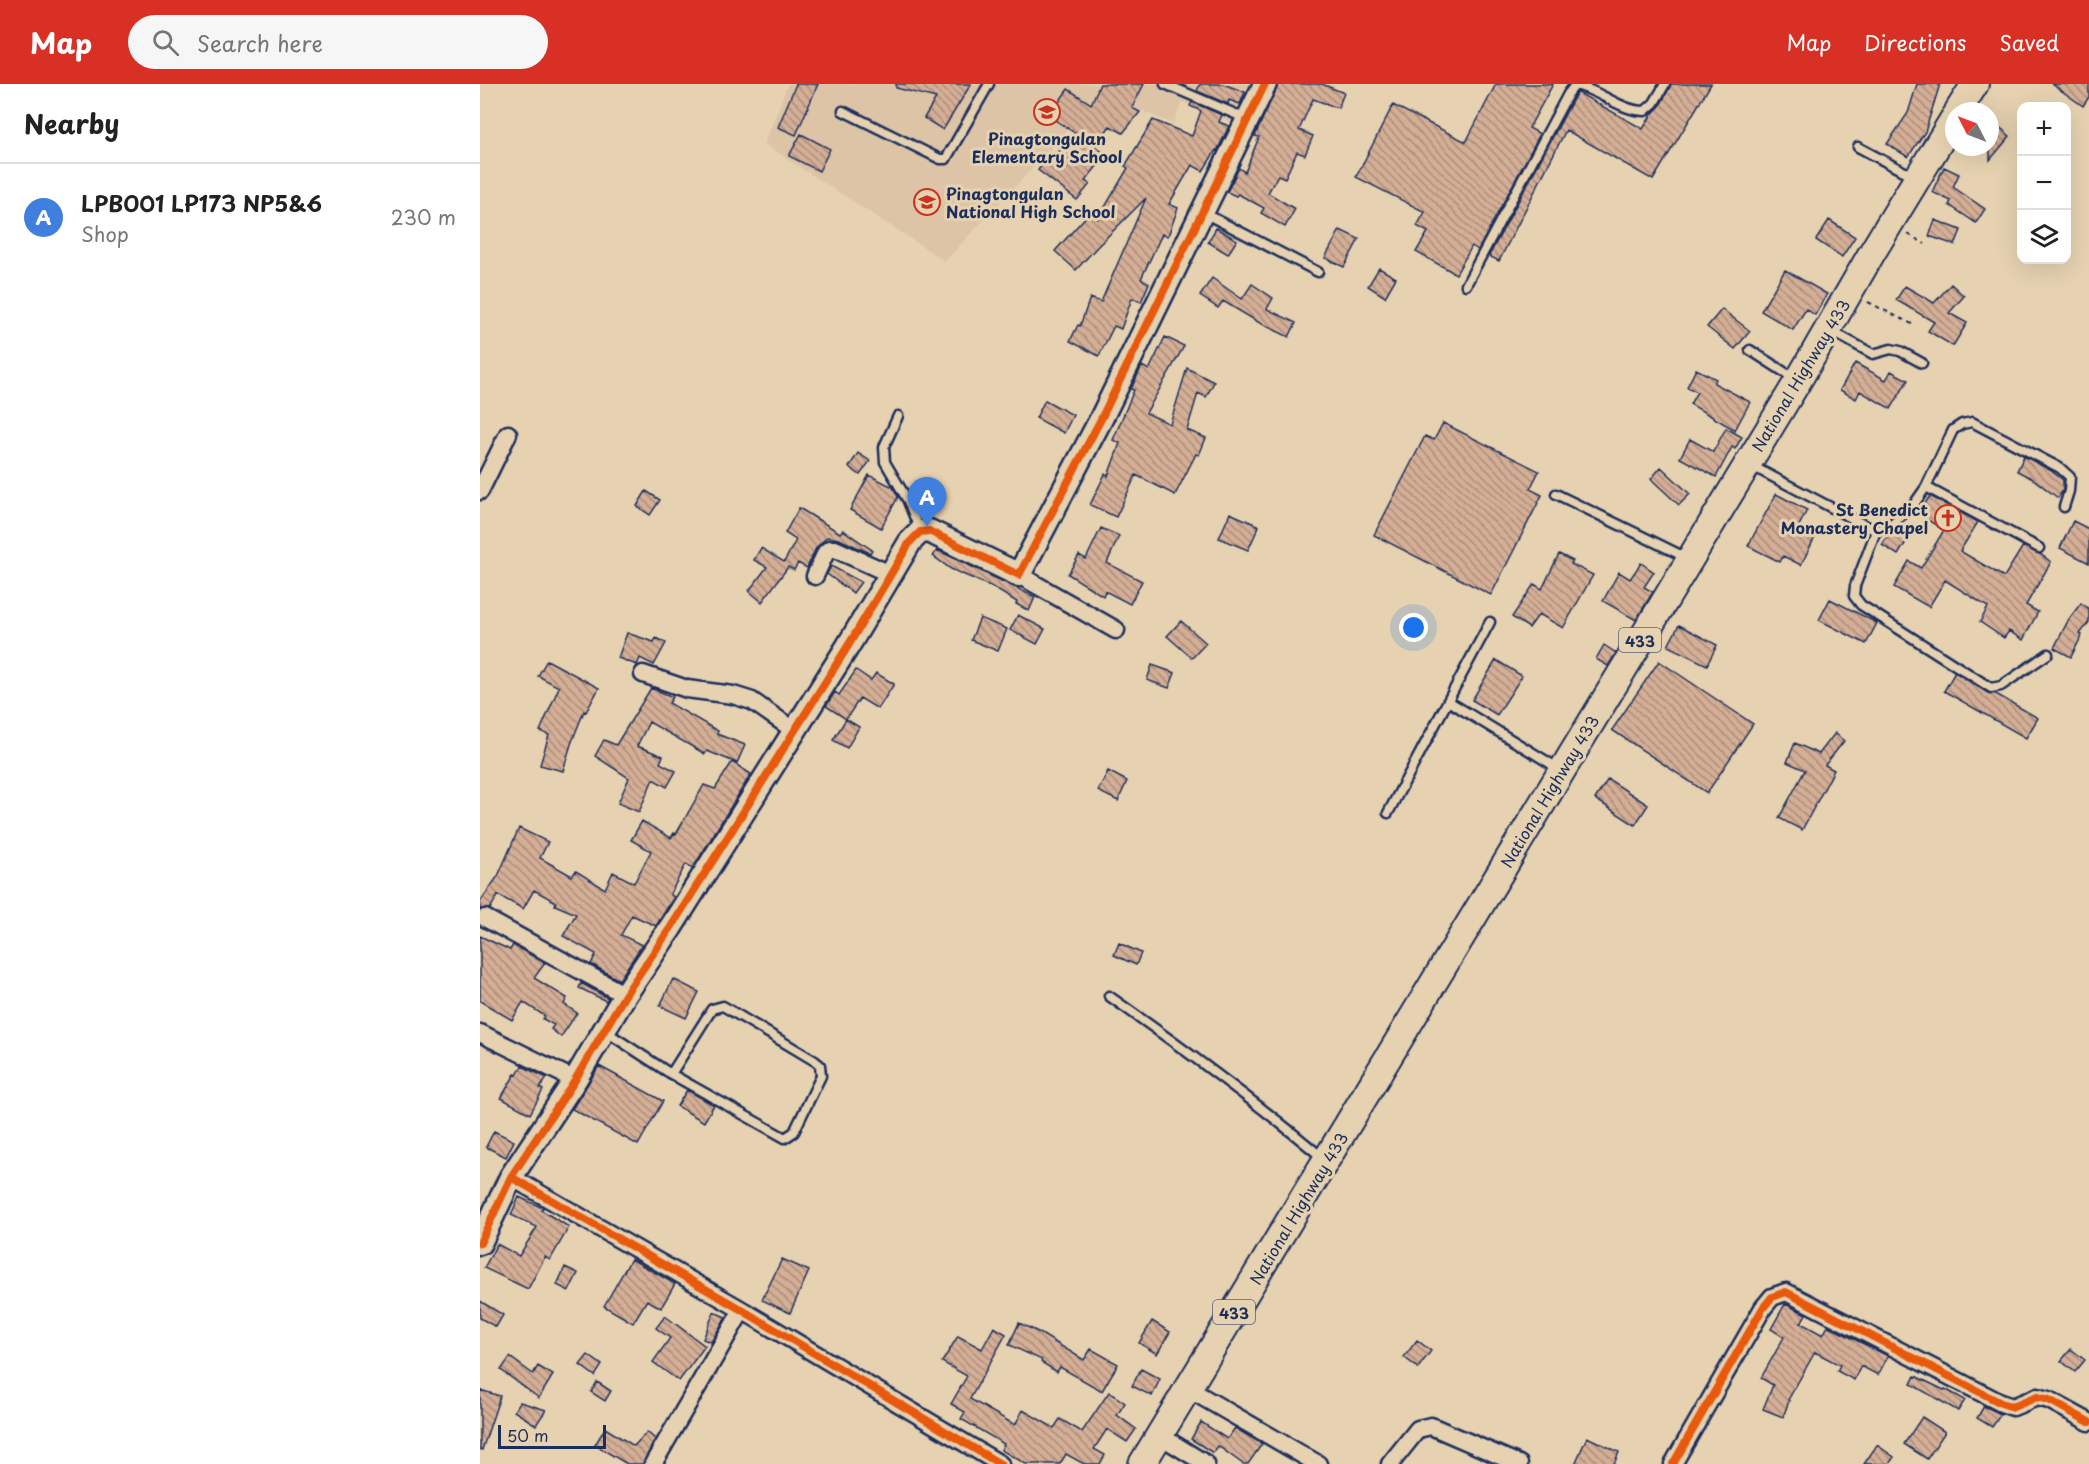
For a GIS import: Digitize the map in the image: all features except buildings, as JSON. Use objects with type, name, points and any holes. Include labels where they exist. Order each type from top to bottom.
[{"type":"main road","points":[[1964,102],[1975,84]]},
{"type":"main road","name":"National Highway 433","points":[[1142,1464],[1798,381],[1945,133]]},
{"type":"street","points":[[1019,575],[1101,419],[1265,84]]},
{"type":"street","points":[[480,491],[508,434]]},
{"type":"street","points":[[480,1243],[511,1177],[575,1080],[625,995],[671,927],[795,731],[910,542],[920,532],[929,531],[1019,575],[1116,630]]},
{"type":"street","points":[[815,576],[826,552],[830,549],[835,549],[890,574]]},
{"type":"street","points":[[644,674],[687,689],[733,695],[752,701],[795,731]]},
{"type":"street","points":[[485,918],[625,995]]},
{"type":"street","points":[[480,1033],[575,1080]]},
{"type":"street","points":[[511,1177],[742,1310],[1000,1464]]},
{"type":"street","points":[[1673,1464],[1763,1308],[1772,1298],[1786,1292],[2001,1403],[2013,1407],[2037,1397],[2049,1400],[2089,1422]]},
{"type":"street","points":[[653,1464],[742,1310]]},
{"type":"street","points":[[1187,1388],[1318,1464]]},
{"type":"street","points":[[1390,1464],[1418,1429],[1431,1426],[1519,1464]]},
{"type":"street","points":[[1159,1435],[1206,1464]]},
{"type":"lane","points":[[843,111],[940,159],[946,159],[989,84]]},
{"type":"lane","points":[[1165,84],[1246,119]]},
{"type":"lane","points":[[1466,285],[1568,94],[1575,86],[1586,87],[1633,111],[1645,111],[1654,103],[1665,84]]},
{"type":"lane","points":[[1858,147],[1918,178]]},
{"type":"lane","points":[[1202,212],[1318,272]]},
{"type":"lane","points":[[1828,329],[1873,354],[1891,349],[1900,351],[1922,363]]},
{"type":"lane","points":[[1750,350],[1798,381]]},
{"type":"lane","points":[[898,416],[884,447],[885,462],[908,501],[920,532]]},
{"type":"lane","points":[[2048,654],[2001,686],[1991,688],[1861,605],[1854,596],[1855,585],[1876,531],[1891,524],[1912,507],[1926,487],[1953,430],[1962,424],[1972,422],[2060,468],[2070,477],[2064,507]]},
{"type":"lane","points":[[1747,464],[1876,531]]},
{"type":"lane","points":[[1926,487],[2039,548]]},
{"type":"lane","points":[[1556,494],[1689,559]]},
{"type":"lane","points":[[1388,813],[1490,622]]},
{"type":"lane","points":[[1448,701],[1561,770]]},
{"type":"lane","points":[[1109,996],[1272,1115],[1327,1161]]},
{"type":"lane","points":[[605,1031],[671,1074],[785,1138],[794,1132],[821,1076],[821,1069],[815,1060],[723,1006],[712,1009],[671,1074]]},
{"type":"path","points":[[1849,293],[1911,324]]},
{"type":"shaded area","name":"Pinagtongulan National High School","points":[[788,84],[1249,84],[1232,122],[1182,102],[1173,124],[1097,92],[1060,139],[945,261],[764,144]]},
{"type":"cycle path","points":[[480,1243],[511,1177],[575,1080],[625,995],[671,927],[848,646],[910,542],[920,532],[929,531],[1019,575],[1101,419],[1265,84]]},
{"type":"cycle path","points":[[511,1177],[742,1310],[1000,1464]]},
{"type":"cycle path","points":[[1673,1464],[1763,1308],[1772,1297],[1786,1292],[2001,1403],[2013,1407],[2037,1397],[2049,1400],[2089,1422]]},
{"type":"place","name":"Pinagtongulan Elementary School","points":[[1047,112]]},
{"type":"place","name":"Pinagtongulan National High School","points":[[927,202]]},
{"type":"place","name":"St Benedict Monastery Chapel","points":[[1948,518]]},
{"type":"place","name":"LPB001 LP173 NP5&6","points":[[927,527]]}]
